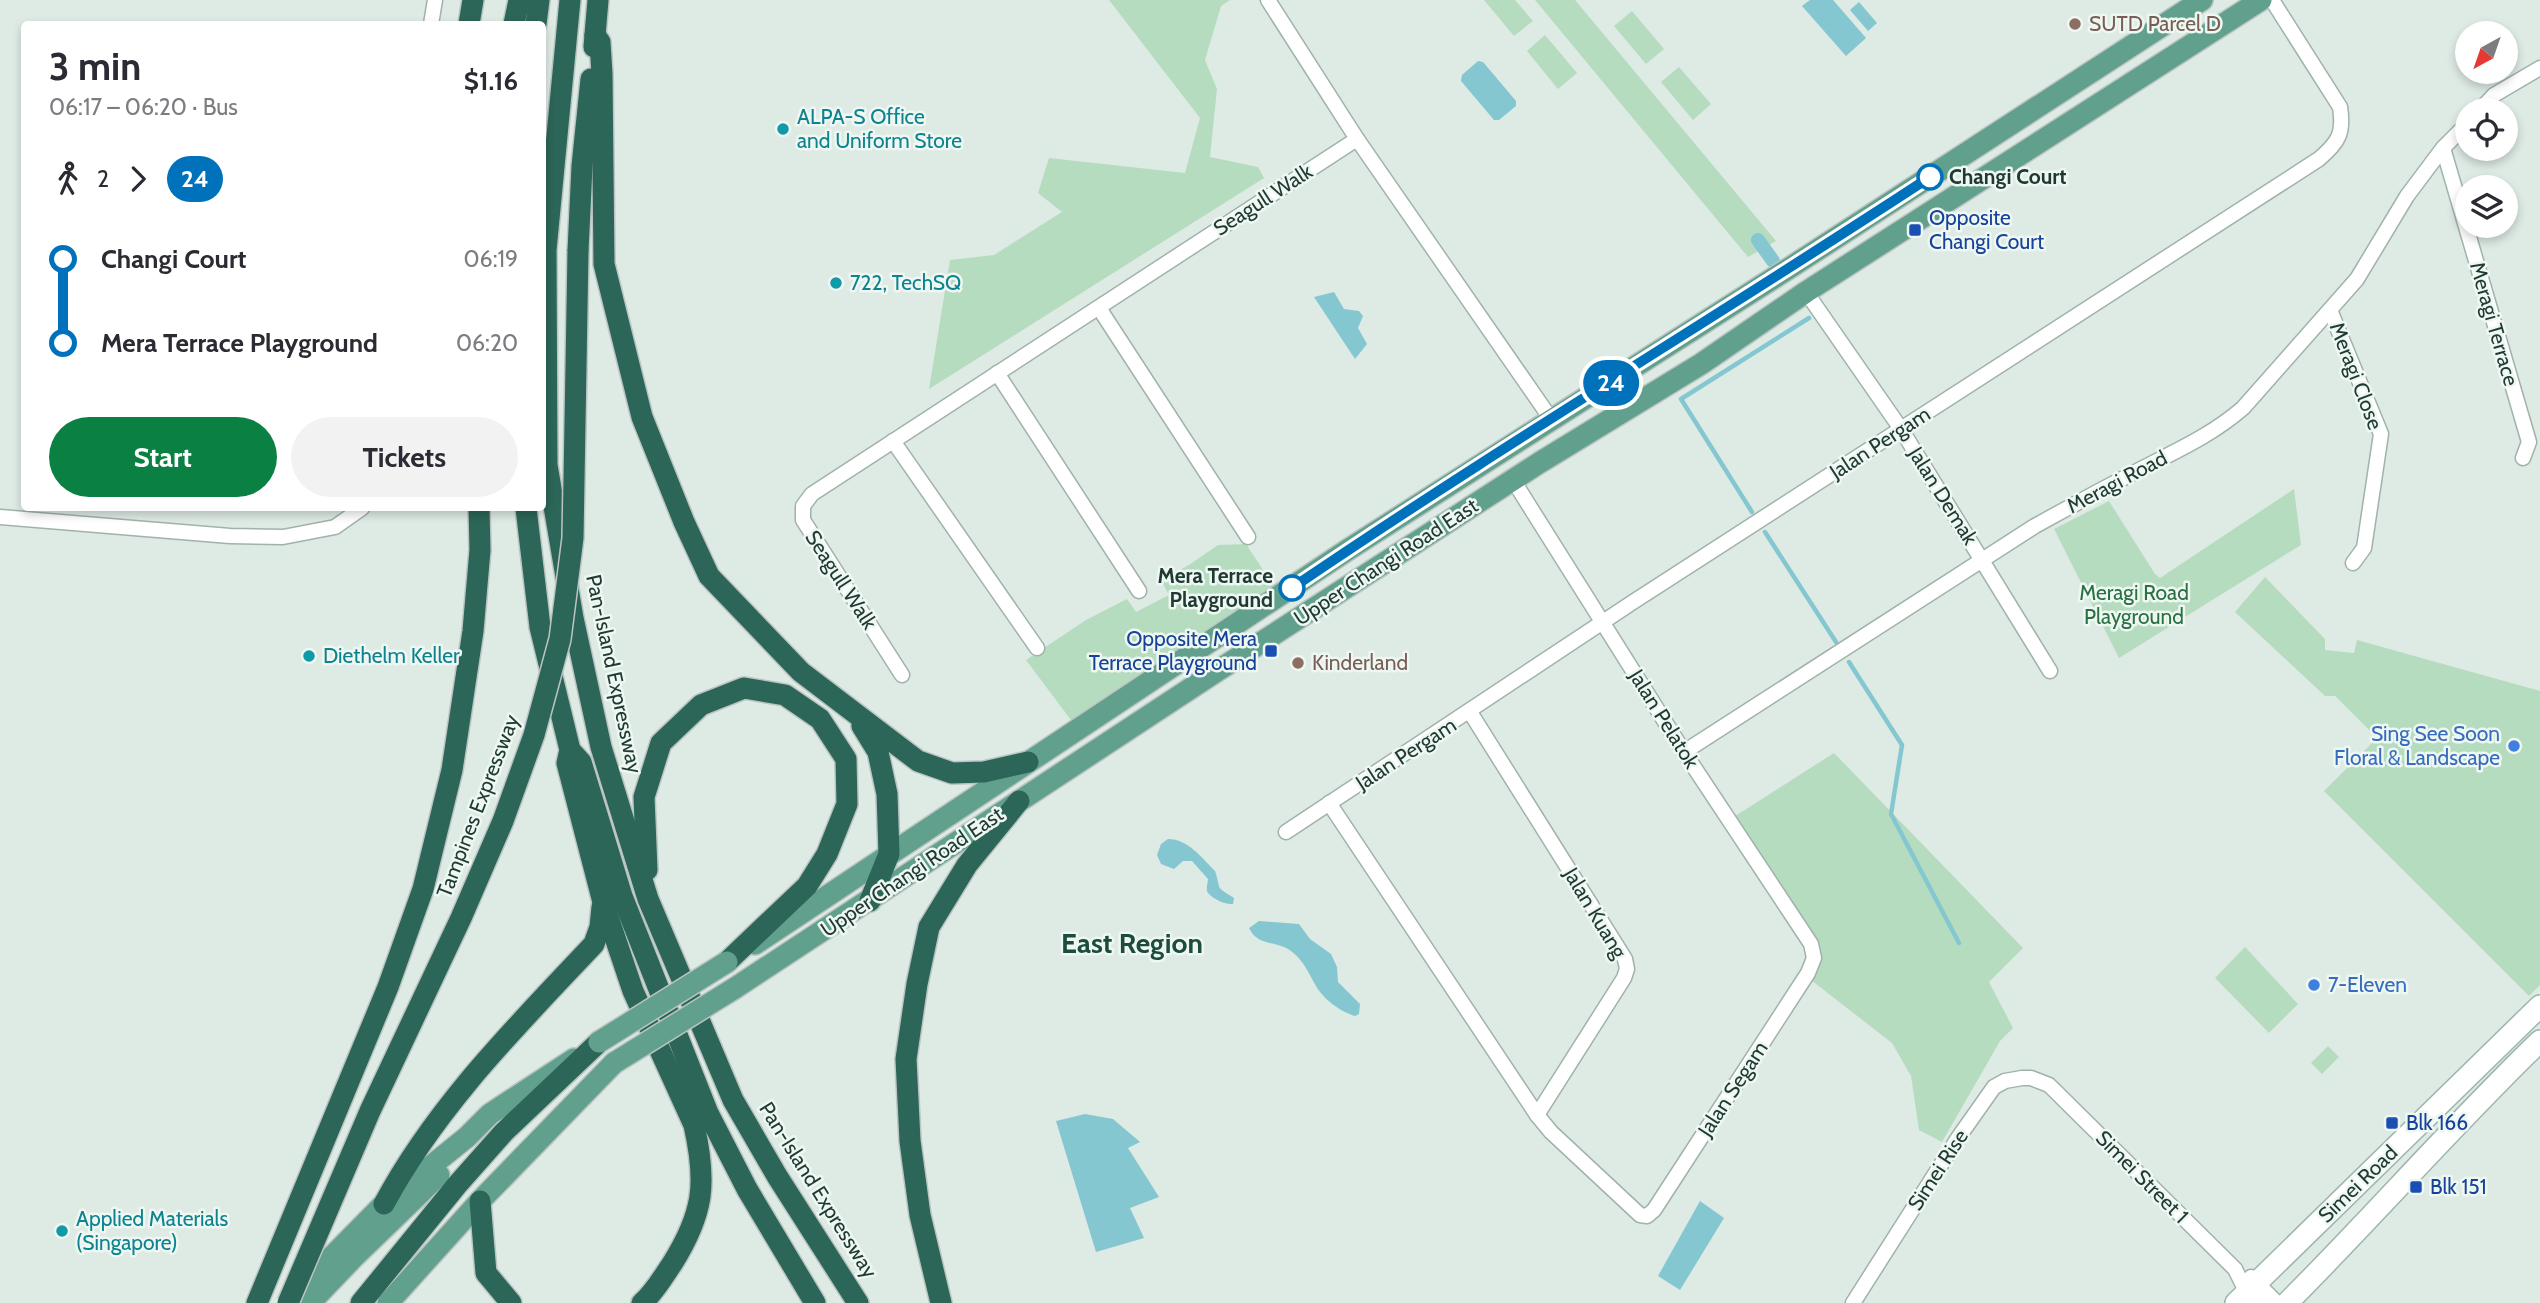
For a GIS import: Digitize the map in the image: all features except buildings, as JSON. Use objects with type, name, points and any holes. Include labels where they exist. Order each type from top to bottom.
[{"type":"highway","points":[[469,21],[473,0]]},
{"type":"highway","points":[[515,21],[519,0]]},
{"type":"highway","points":[[536,21],[539,0]]},
{"type":"highway","name":"Pan-Island Expressway","points":[[570,0],[546,250],[547,465],[573,618],[601,747],[648,899],[733,1100],[777,1176],[857,1298]]},
{"type":"highway","name":"Tampines Expressway","points":[[287,1303],[370,1111],[461,918],[503,821],[534,735],[560,639],[573,538],[578,251],[582,166],[598,0]]},
{"type":"highway","points":[[595,35],[600,42],[602,74],[604,264],[642,417],[684,523],[709,576],[801,672],[918,761],[952,773],[984,772],[1028,762]]},
{"type":"highway","name":"Tampines Expressway","points":[[257,1303],[388,987],[423,890],[452,770],[473,631],[480,550],[479,511]]},
{"type":"highway","points":[[526,511],[540,627],[570,750],[567,763],[603,902],[634,991],[694,1125],[699,1147],[701,1198],[696,1220],[672,1263],[642,1303]]},
{"type":"highway","points":[[648,899],[644,797],[661,743],[701,705],[744,688],[785,695],[820,719],[846,759],[847,804],[827,854],[807,886],[727,962]]},
{"type":"highway","points":[[855,715],[878,752],[887,794],[889,854],[870,901]]},
{"type":"highway","points":[[570,750],[581,762],[622,896],[708,1113],[747,1189],[815,1303]]},
{"type":"highway","points":[[941,1303],[920,1215],[910,1141],[906,1059],[917,985],[929,927],[967,865],[1019,801]]},
{"type":"highway","points":[[384,1204],[414,1152],[446,1107],[594,944],[600,928],[603,902]]},
{"type":"highway","points":[[361,1303],[504,1132],[599,1042]]},
{"type":"highway","points":[[480,1201],[486,1273],[511,1303]]},
{"type":"main road","name":"Upper Changi Road East","points":[[287,1303],[384,1204],[515,1096],[727,962],[1511,444],[2202,0]]},
{"type":"main road","name":"Upper Changi Road East","points":[[388,1303],[480,1201],[614,1063],[870,901],[1539,463],[1709,358],[1806,292],[2261,0]]},
{"type":"main road","points":[[2099,68],[2116,81],[2131,84]]},
{"type":"main road","points":[[1678,337],[1693,353],[1709,358]]},
{"type":"main road","points":[[1551,419],[1569,433],[1586,434]]},
{"type":"main road","points":[[1511,444],[1531,452],[1539,463]]},
{"type":"main road","points":[[950,815],[960,827],[975,832]]},
{"type":"main road","name":"Simei Road","points":[[2250,1295],[2540,1006]]},
{"type":"main road","name":"Simei Road","points":[[2287,1303],[2496,1083],[2540,1041]]},
{"type":"main road","name":"Upper Changi Road East","points":[[310,1303],[362,1248],[435,1180],[467,1137]]},
{"type":"street","points":[[432,21],[435,0]]},
{"type":"street","points":[[1268,0],[1444,268],[1551,419]]},
{"type":"street","name":"Jalan Pergam","points":[[1286,832],[2301,171],[2335,145],[2343,125],[2340,107],[2272,0]]},
{"type":"street","points":[[2491,98],[2540,68]]},
{"type":"street","name":"Meragi Road","points":[[1684,752],[2035,526],[2221,427],[2243,408],[2366,266],[2407,196],[2455,136]]},
{"type":"street","name":"Seagull Walk","points":[[902,675],[803,520],[803,506],[812,494],[1357,139]]},
{"type":"street","name":"Meragi Terrace","points":[[2443,148],[2529,442],[2523,458]]},
{"type":"street","name":"Jalan Demak","points":[[1806,292],[1901,429],[2050,671]]},
{"type":"street","points":[[1099,308],[1248,537]]},
{"type":"street","name":"Meragi Close","points":[[2330,310],[2381,434],[2364,548],[2353,563]]},
{"type":"street","points":[[998,373],[1139,591]]},
{"type":"street","points":[[893,441],[1037,648]]},
{"type":"street","name":"Jalan Pelatok","points":[[1513,480],[1684,752],[1805,934],[1811,944],[1814,958]]},
{"type":"street","points":[[0,517],[230,536],[283,537],[335,527],[358,511]]},
{"type":"street","name":"Jalan Kuang","points":[[1470,712],[1625,959],[1627,969],[1624,978],[1537,1115]]},
{"type":"street","points":[[1329,803],[1537,1115]]},
{"type":"street","name":"Jalan Segam","points":[[1537,1115],[1551,1132],[1640,1215],[1647,1216],[1654,1210],[1808,974],[1814,958]]},
{"type":"street","name":"Simei Rise","points":[[1853,1303],[1958,1138],[1994,1087],[2005,1081],[2022,1078],[2031,1078],[2049,1085]]},
{"type":"street","name":"Simei Street 1","points":[[2049,1085],[2235,1269],[2250,1295],[2277,1303]]},
{"type":"green space","points":[[1109,0],[1230,0],[1221,6],[1205,60],[1217,89],[1210,157],[1258,167],[1264,178],[929,389],[950,260],[994,255],[1062,212],[1038,193],[1049,158],[1185,173],[1200,118]]},
{"type":"green space","points":[[1484,0],[1515,0],[1533,21],[1514,36]]},
{"type":"green space","points":[[1535,0],[1575,0],[1776,241],[1748,257]]},
{"type":"green space","points":[[1632,11],[1664,49],[1646,64],[1614,26]]},
{"type":"green space","points":[[1545,35],[1577,73],[1558,89],[1527,51]]},
{"type":"green space","points":[[1679,67],[1711,104],[1693,120],[1661,82]]},
{"type":"green space","name":"Meragi Road Playground","points":[[2294,489],[2301,545],[2119,658],[2054,529],[2109,501],[2160,578]]},
{"type":"green space","name":"Mera Terrace Playground","points":[[1246,544],[1273,585],[1074,724],[1026,660],[1086,620],[1127,599],[1136,612],[1169,595],[1161,580],[1218,545]]},
{"type":"green space","points":[[2265,577],[2325,639],[2325,650],[2354,653],[2357,640],[2540,691],[2540,985],[2529,996],[2324,791],[2377,738],[2335,696],[2325,696],[2235,612]]},
{"type":"green space","points":[[1834,753],[2023,948],[1989,982],[2013,1028],[2000,1041],[1942,1142],[1919,1130],[1911,1076],[1892,1043],[1811,980],[1816,957],[1732,818]]},
{"type":"green space","points":[[2245,947],[2298,1004],[2269,1033],[2215,978]]},
{"type":"green space","points":[[2328,1046],[2339,1057],[2322,1074],[2311,1063]]},
{"type":"water","points":[[1810,0],[1833,0],[1866,38],[1846,56],[1802,6]]},
{"type":"water","points":[[1859,2],[1877,23],[1868,31],[1850,10]]},
{"type":"water","points":[[1478,61],[1483,62],[1516,101],[1516,106],[1499,120],[1494,120],[1461,81],[1462,75]]},
{"type":"water","points":[[1334,292],[1344,309],[1359,311],[1363,316],[1358,328],[1367,344],[1355,359],[1314,297]]},
{"type":"water","points":[[1168,839],[1182,842],[1200,855],[1215,871],[1221,889],[1234,898],[1233,904],[1209,894],[1208,879],[1192,861],[1183,861],[1174,869],[1161,864],[1157,855],[1161,844]]},
{"type":"water","points":[[1259,921],[1299,924],[1310,939],[1331,954],[1337,967],[1338,982],[1360,1004],[1359,1014],[1350,1014],[1328,1000],[1319,991],[1303,963],[1291,951],[1257,938],[1249,928]]},
{"type":"water","points":[[1085,1114],[1113,1119],[1140,1142],[1128,1148],[1159,1197],[1130,1208],[1144,1238],[1096,1252],[1056,1121]]},
{"type":"water","points":[[1700,1201],[1724,1218],[1680,1290],[1658,1276]]},
{"type":"waterway","points":[[1758,240],[1773,261]]},
{"type":"waterway","points":[[1752,512],[1681,399],[1809,318]]},
{"type":"waterway","points":[[1765,532],[1836,642]]},
{"type":"waterway","points":[[1849,662],[1902,745],[1891,814],[1959,943]]},
{"type":"bus line","name":"24","points":[[1292,588],[1511,444],[1930,177]]},
{"type":"place","name":"SUTD Parcel D","points":[[2075,24]]},
{"type":"place","name":"ALPA-S Office and Uniform Store","points":[[783,129]]},
{"type":"place","name":"Changi Court","points":[[1930,177]]},
{"type":"place","name":"Opposite Changi Court","points":[[1915,230]]},
{"type":"place","name":"722, TechSQ","points":[[836,283]]},
{"type":"place","name":"Mera Terrace Playground","points":[[1292,588]]},
{"type":"place","name":"Opposite Mera Terrace Playground","points":[[1271,651]]},
{"type":"place","name":"Diethelm Keller","points":[[309,656]]},
{"type":"place","name":"Kinderland","points":[[1298,663]]},
{"type":"place","name":"Sing See Soon Floral & Landscape","points":[[2514,746]]},
{"type":"place","name":"7-Eleven","points":[[2314,985]]},
{"type":"place","name":"Blk 166","points":[[2392,1123]]},
{"type":"place","name":"Blk 151","points":[[2416,1187]]},
{"type":"place","name":"Applied Materials (Singapore)","points":[[62,1231]]},
{"type":"district","name":"East Region","points":[[1132,943]]}]
